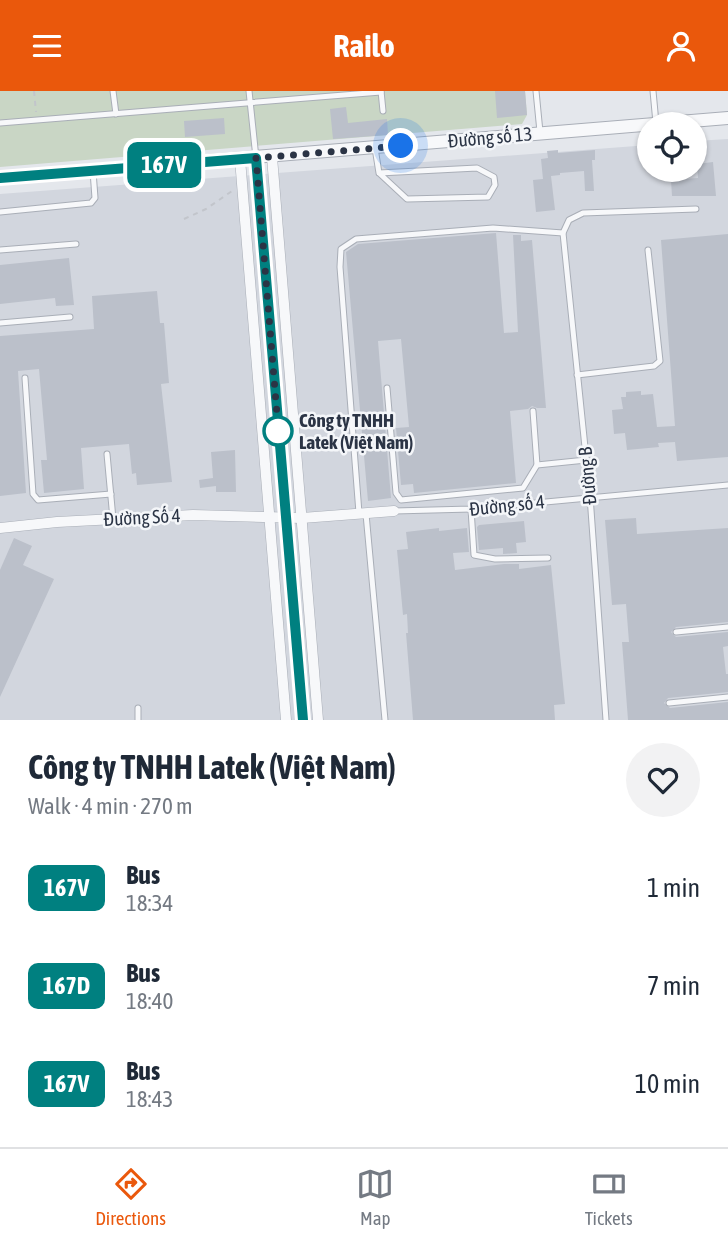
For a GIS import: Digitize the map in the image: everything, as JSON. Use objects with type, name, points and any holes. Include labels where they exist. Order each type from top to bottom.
[{"type":"street","name":"Đường số 13","points":[[707,119],[728,118]]},
{"type":"street","name":"Đường số 13","points":[[0,178],[637,124]]},
{"type":"street","points":[[272,156],[318,720]]},
{"type":"street","points":[[256,158],[303,720]]},
{"type":"street","points":[[240,159],[286,720]]},
{"type":"street","name":"Đường số 4","points":[[285,518],[394,511]]},
{"type":"street","name":"Đường Số 4","points":[[0,528],[193,515],[285,518]]},
{"type":"lane","points":[[113,91],[116,114]]},
{"type":"lane","points":[[248,91],[256,158]]},
{"type":"lane","points":[[277,91],[278,100]]},
{"type":"lane","points":[[536,91],[540,132]]},
{"type":"lane","points":[[653,91],[655,112]]},
{"type":"lane","points":[[0,124],[381,92],[383,111]]},
{"type":"lane","points":[[375,148],[379,173],[407,199],[488,197],[495,185],[494,177],[477,169],[379,173]]},
{"type":"lane","points":[[0,212],[91,203],[95,198],[93,171]]},
{"type":"lane","points":[[385,720],[362,514],[340,267],[341,249],[356,239],[493,228],[563,233],[569,220],[583,213],[696,209]]},
{"type":"lane","name":"Đường B","points":[[563,233],[590,496],[606,720]]},
{"type":"lane","points":[[0,250],[76,244]]},
{"type":"lane","points":[[577,375],[654,366],[660,361],[648,250]]},
{"type":"lane","points":[[0,323],[70,317]]},
{"type":"lane","points":[[25,378],[33,494],[38,500],[111,494]]},
{"type":"lane","points":[[387,388],[396,493],[401,500],[523,488],[537,465],[533,411]]},
{"type":"lane","points":[[107,454],[113,519]]},
{"type":"lane","points":[[537,465],[586,460]]},
{"type":"lane","name":"Đường số 4","points":[[394,511],[471,509],[728,485]]},
{"type":"lane","points":[[471,509],[474,555],[495,559],[548,558]]},
{"type":"lane","points":[[676,632],[728,627]]},
{"type":"lane","points":[[669,703],[728,697]]},
{"type":"lane","points":[[138,708],[138,720]]},
{"type":"path","points":[[34,91],[37,120]]},
{"type":"path","points":[[184,219],[206,209],[239,185]]},
{"type":"shaded area","points":[[728,139],[728,720],[0,720],[0,194],[637,146],[637,182],[707,182],[707,140]]},
{"type":"green space","points":[[0,91],[525,91],[527,115],[522,124],[0,167]]},
{"type":"building","points":[[495,91],[525,91],[527,115],[497,118]]},
{"type":"building","points":[[346,107],[348,123],[387,119],[388,135],[333,139],[330,109]]},
{"type":"building","points":[[224,118],[225,134],[185,137],[184,121]]},
{"type":"building","points":[[558,150],[558,153],[595,150],[595,160],[592,160],[594,191],[585,191],[584,171],[551,176],[555,210],[536,212],[533,180],[543,179],[541,159],[548,158],[547,151]]},
{"type":"building","points":[[713,162],[716,196],[672,196],[671,182],[707,182],[707,163]]},
{"type":"building","points":[[496,233],[504,333],[518,332],[513,235],[521,235],[521,241],[532,240],[546,408],[532,406],[510,411],[516,483],[414,493],[413,484],[401,485],[396,428],[409,427],[401,339],[378,341],[391,498],[368,501],[346,252],[358,244]]},
{"type":"building","points":[[728,234],[728,457],[677,461],[675,442],[658,443],[659,447],[627,450],[625,433],[614,434],[612,410],[623,409],[621,397],[626,397],[626,392],[641,391],[641,395],[653,394],[657,427],[675,426],[661,240]]},
{"type":"building","points":[[69,258],[74,305],[56,306],[55,298],[0,304],[0,265]]},
{"type":"building","points":[[157,291],[160,323],[164,323],[169,383],[161,384],[172,482],[137,485],[136,473],[132,474],[129,444],[81,448],[84,489],[44,493],[41,460],[47,460],[39,369],[18,371],[26,493],[0,496],[0,336],[94,329],[92,296]]},
{"type":"building","points":[[235,450],[236,492],[216,492],[216,486],[200,488],[199,480],[213,478],[211,452]]},
{"type":"building","points":[[636,518],[637,534],[728,528],[728,622],[676,627],[671,632],[676,637],[728,632],[728,646],[723,647],[728,692],[668,698],[664,703],[670,708],[728,702],[728,720],[628,720],[622,642],[629,642],[626,604],[612,605],[605,520]]},
{"type":"building","points":[[524,521],[526,542],[516,543],[517,553],[503,554],[503,548],[479,550],[479,525]]},
{"type":"building","points":[[439,528],[439,531],[467,528],[469,552],[453,553],[455,570],[504,564],[519,564],[519,569],[551,565],[565,704],[554,705],[555,720],[413,720],[407,614],[403,615],[397,550],[408,549],[406,532]]},
{"type":"building","points":[[14,538],[32,546],[23,565],[54,579],[0,697],[0,570]]},
{"type":"bus line","name":"167V","points":[[0,178],[256,158],[303,720]]},
{"type":"place","name":"Công ty TNHH Latek (Việt Nam)","points":[[278,431]]},
{"type":"route","points":[[278,431],[279,439],[256,158],[401,146]]}]
